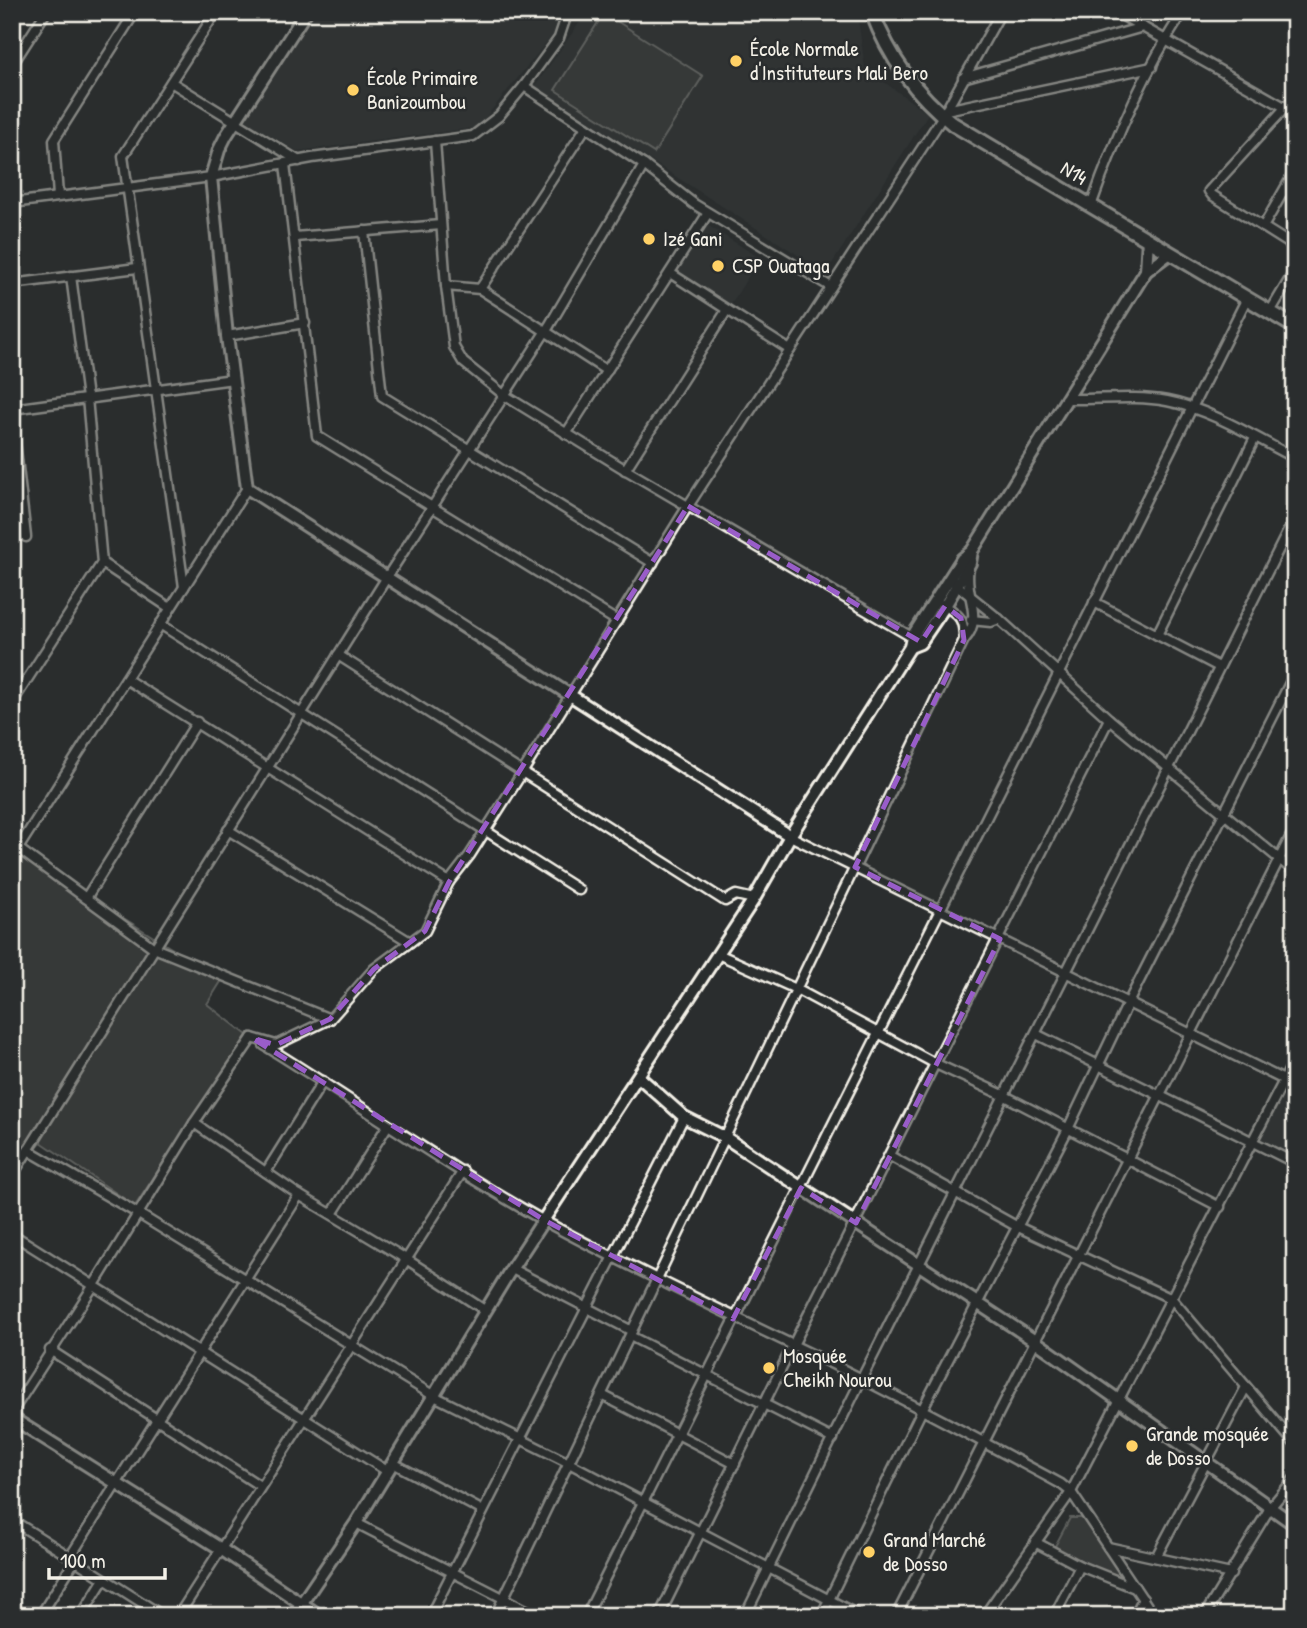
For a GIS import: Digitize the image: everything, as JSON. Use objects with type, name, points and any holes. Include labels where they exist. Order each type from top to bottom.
[{"type":"main road","name":"N14","points":[[872,12],[881,36],[899,68],[945,113],[1091,206],[1295,327]]},
{"type":"main road","points":[[301,14],[219,150],[211,177],[227,336],[247,488],[790,835]]},
{"type":"main road","points":[[1146,271],[1147,239]]},
{"type":"main road","points":[[293,1616],[356,1523],[512,1269],[754,899],[790,835],[971,557],[1146,271],[1170,253]]},
{"type":"main road","points":[[639,1077],[684,1117],[726,1138],[1035,1341],[1295,1525]]},
{"type":"main road","points":[[12,1418],[221,1549],[320,1616]]},
{"type":"street","points":[[12,65],[46,12]]},
{"type":"street","points":[[58,196],[54,140],[135,12]]},
{"type":"street","points":[[184,587],[122,156],[214,15],[203,12]]},
{"type":"street","points":[[12,203],[211,177],[299,161],[473,136],[499,116],[524,86],[559,38],[565,12]]},
{"type":"street","points":[[252,1038],[276,1045],[330,1019],[374,969],[425,930],[449,882],[522,773],[688,506],[945,113],[1001,12]]},
{"type":"street","points":[[1116,12],[1295,113]]},
{"type":"street","points":[[1091,206],[1111,150],[1165,40],[1183,12]]},
{"type":"street","points":[[963,78],[1143,27]]},
{"type":"street","points":[[945,113],[1152,68]]},
{"type":"street","points":[[171,82],[299,161]]},
{"type":"street","points":[[524,86],[644,165],[708,213],[831,287]]},
{"type":"street","points":[[1295,97],[1209,191],[1295,247]]},
{"type":"street","points":[[480,289],[586,127]]},
{"type":"street","points":[[435,141],[446,286],[454,347],[463,362],[504,395],[566,434],[914,642]]},
{"type":"street","points":[[285,164],[317,436],[617,621]]},
{"type":"street","points":[[12,1176],[338,654],[545,331],[644,165]]},
{"type":"street","points":[[1263,227],[1292,184],[1295,172]]},
{"type":"street","points":[[566,434],[708,213]]},
{"type":"street","points":[[295,237],[442,225]]},
{"type":"street","points":[[364,230],[382,396],[653,563]]},
{"type":"street","points":[[12,284],[137,268]]},
{"type":"street","points":[[1270,312],[1295,270]]},
{"type":"street","points":[[670,273],[789,351]]},
{"type":"street","points":[[12,703],[102,563],[87,398],[71,276]]},
{"type":"street","points":[[446,286],[480,289],[607,371]]},
{"type":"street","points":[[586,1616],[1247,298]]},
{"type":"street","points":[[625,470],[727,310]]},
{"type":"street","points":[[227,336],[305,323]]},
{"type":"street","points":[[12,409],[233,379]]},
{"type":"street","points":[[1065,400],[1143,398],[1167,401],[1192,408],[1295,458]]},
{"type":"street","points":[[12,415],[26,537]]},
{"type":"street","points":[[1157,635],[1255,438]]},
{"type":"street","points":[[12,858],[15,846],[126,679],[247,488]]},
{"type":"street","points":[[745,1616],[1295,517]]},
{"type":"street","points":[[495,1616],[964,640],[976,624],[968,582],[971,557]]},
{"type":"street","points":[[102,563],[170,608]]},
{"type":"street","points":[[954,582],[1110,719],[1295,872]]},
{"type":"street","points":[[1094,602],[1219,667]]},
{"type":"street","points":[[941,603],[961,618],[976,624],[999,620]]},
{"type":"street","points":[[961,618],[964,622],[964,640]]},
{"type":"street","points":[[160,624],[579,890]]},
{"type":"street","points":[[338,654],[725,901],[736,895],[754,899]]},
{"type":"street","points":[[821,1616],[922,1410],[1068,1129],[1128,1003],[1295,673]]},
{"type":"street","points":[[126,679],[449,882]]},
{"type":"street","points":[[659,1616],[1110,719]]},
{"type":"street","points":[[86,898],[197,722]]},
{"type":"street","points":[[896,1616],[1295,828]]},
{"type":"street","points":[[228,830],[410,942]]},
{"type":"street","points":[[790,835],[1284,1080]]},
{"type":"street","points":[[15,846],[154,948],[330,1019]]},
{"type":"street","points":[[718,954],[796,989],[936,1064],[1005,1096],[1220,1207]]},
{"type":"street","points":[[1036,1034],[1295,1163]]},
{"type":"street","points":[[252,1038],[544,1220],[733,1319],[793,1345],[922,1410],[1072,1492],[1154,1616]]},
{"type":"street","points":[[12,1412],[194,1123],[252,1038]]},
{"type":"street","points":[[984,1616],[1072,1492],[1295,1059]]},
{"type":"street","points":[[266,1172],[323,1081]]},
{"type":"street","points":[[430,1616],[684,1117]]},
{"type":"street","points":[[194,1123],[299,1195],[486,1311]]},
{"type":"street","points":[[332,1214],[388,1125]]},
{"type":"street","points":[[12,1145],[137,1213],[434,1396],[569,1463],[860,1616]]},
{"type":"street","points":[[890,1156],[1016,1226],[1172,1300],[1295,1444]]},
{"type":"street","points":[[178,1616],[463,1171]]},
{"type":"street","points":[[40,1616],[117,1483],[299,1195]]},
{"type":"street","points":[[12,1234],[304,1418],[390,1467],[482,1511]]},
{"type":"street","points":[[512,1269],[707,1375],[833,1439]]},
{"type":"street","points":[[50,1350],[260,1486]]},
{"type":"street","points":[[1156,1557],[1246,1387]]},
{"type":"street","points":[[602,1395],[735,1464]]},
{"type":"street","points":[[1205,1616],[1270,1508],[1295,1478]]},
{"type":"street","points":[[12,1520],[163,1616]]},
{"type":"street","points":[[356,1523],[538,1616]]},
{"type":"street","points":[[1035,1542],[1080,1566],[1135,1588]]},
{"type":"street","points":[[1108,1547],[1231,1574]]},
{"type":"street","points":[[1054,1616],[1080,1566]]},
{"type":"street","points":[[80,1616],[104,1578]]},
{"type":"street","points":[[1134,1616],[1143,1599]]},
{"type":"highlighted area","points":[[688,506],[921,642],[945,606],[961,618],[964,640],[855,867],[1000,939],[856,1223],[801,1188],[733,1319],[544,1220],[252,1038],[276,1045],[330,1019],[374,969],[425,931],[449,882]]},
{"type":"shaded area","name":"École Primaire Banizoumbou","points":[[313,12],[557,12],[559,24],[481,123],[473,128],[297,151],[244,120]]},
{"type":"shaded area","name":"École Normale d'Instituteurs Mali Bero","points":[[579,12],[857,12],[865,68],[928,114],[826,273],[535,86],[580,22]]},
{"type":"shaded area","points":[[604,13],[703,76],[654,153],[555,90]]},
{"type":"shaded area","name":"CSP Ouataga","points":[[707,225],[760,258],[729,307],[676,274]]},
{"type":"shaded area","points":[[12,848],[222,980],[207,1004],[247,1035],[135,1206],[41,1142],[12,1179]]},
{"type":"shaded area","points":[[1295,1071],[1295,1161],[1259,1143]]},
{"type":"shaded area","points":[[1070,1518],[1082,1518],[1121,1574],[1118,1578],[1054,1548]]},
{"type":"place","name":"École Normale d'Instituteurs Mali Bero","points":[[736,61]]},
{"type":"place","name":"École Primaire Banizoumbou","points":[[353,90]]},
{"type":"place","name":"Izé Gani","points":[[649,239]]},
{"type":"place","name":"CSP Ouataga","points":[[718,266]]},
{"type":"place","name":"Mosquée Cheikh Nourou","points":[[769,1368]]},
{"type":"place","name":"Grande mosquée de Dosso","points":[[1132,1446]]},
{"type":"place","name":"Grand Marché de Dosso","points":[[869,1552]]}]
